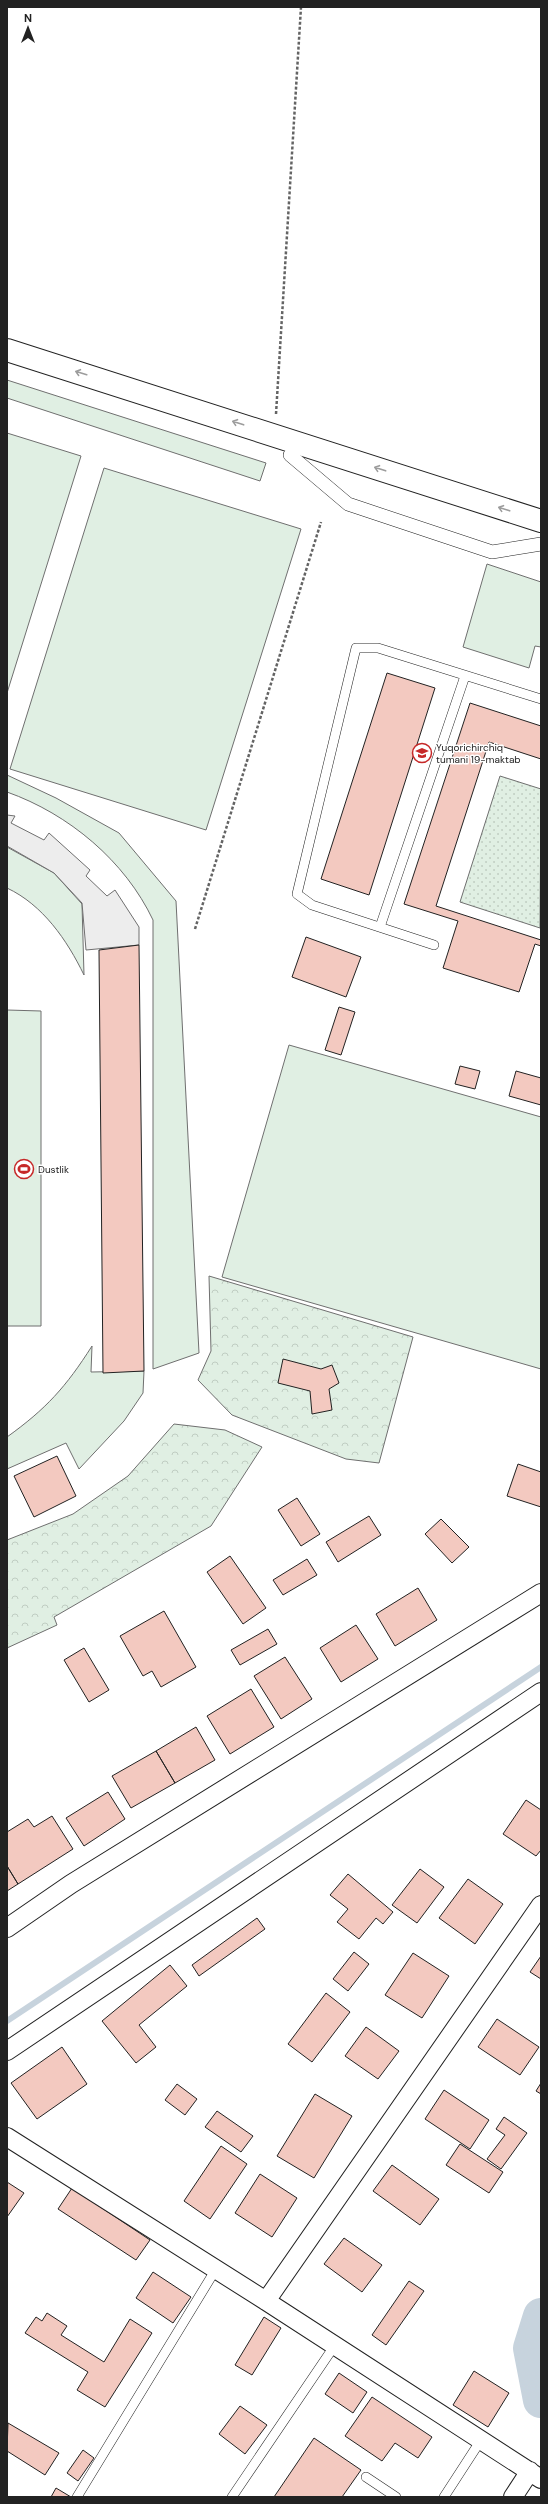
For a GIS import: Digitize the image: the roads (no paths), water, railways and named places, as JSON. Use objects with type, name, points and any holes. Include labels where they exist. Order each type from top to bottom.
[{"type":"main road","points":[[7,350],[275,434],[541,521]]},
{"type":"main road","points":[[7,366],[290,455],[541,537]]},
{"type":"street","points":[[290,455],[348,504],[492,552],[541,544]]},
{"type":"street","points":[[7,1928],[78,1880],[541,1594]]},
{"type":"street","points":[[7,2051],[541,1692]]},
{"type":"street","points":[[266,2300],[541,1905]]},
{"type":"street","points":[[7,2137],[266,2300],[534,2474],[513,2497]]},
{"type":"lane","points":[[434,945],[312,905],[297,894],[356,648],[378,648],[541,699]]},
{"type":"lane","points":[[380,927],[465,676]]},
{"type":"lane","points":[[77,2497],[216,2269]]},
{"type":"lane","points":[[232,2497],[335,2345]]},
{"type":"lane","points":[[444,2497],[482,2440]]},
{"type":"lane","points":[[366,2477],[396,2497]]},
{"type":"waterway","points":[[7,2021],[541,1667]]},
{"type":"waterway","points":[[541,2316],[531,2348],[541,2400]]},
{"type":"place","name":"Yuqorichirchiq tumani 19-maktab","points":[[422,753]]},
{"type":"place","name":"Dustlik","points":[[24,1169]]}]
